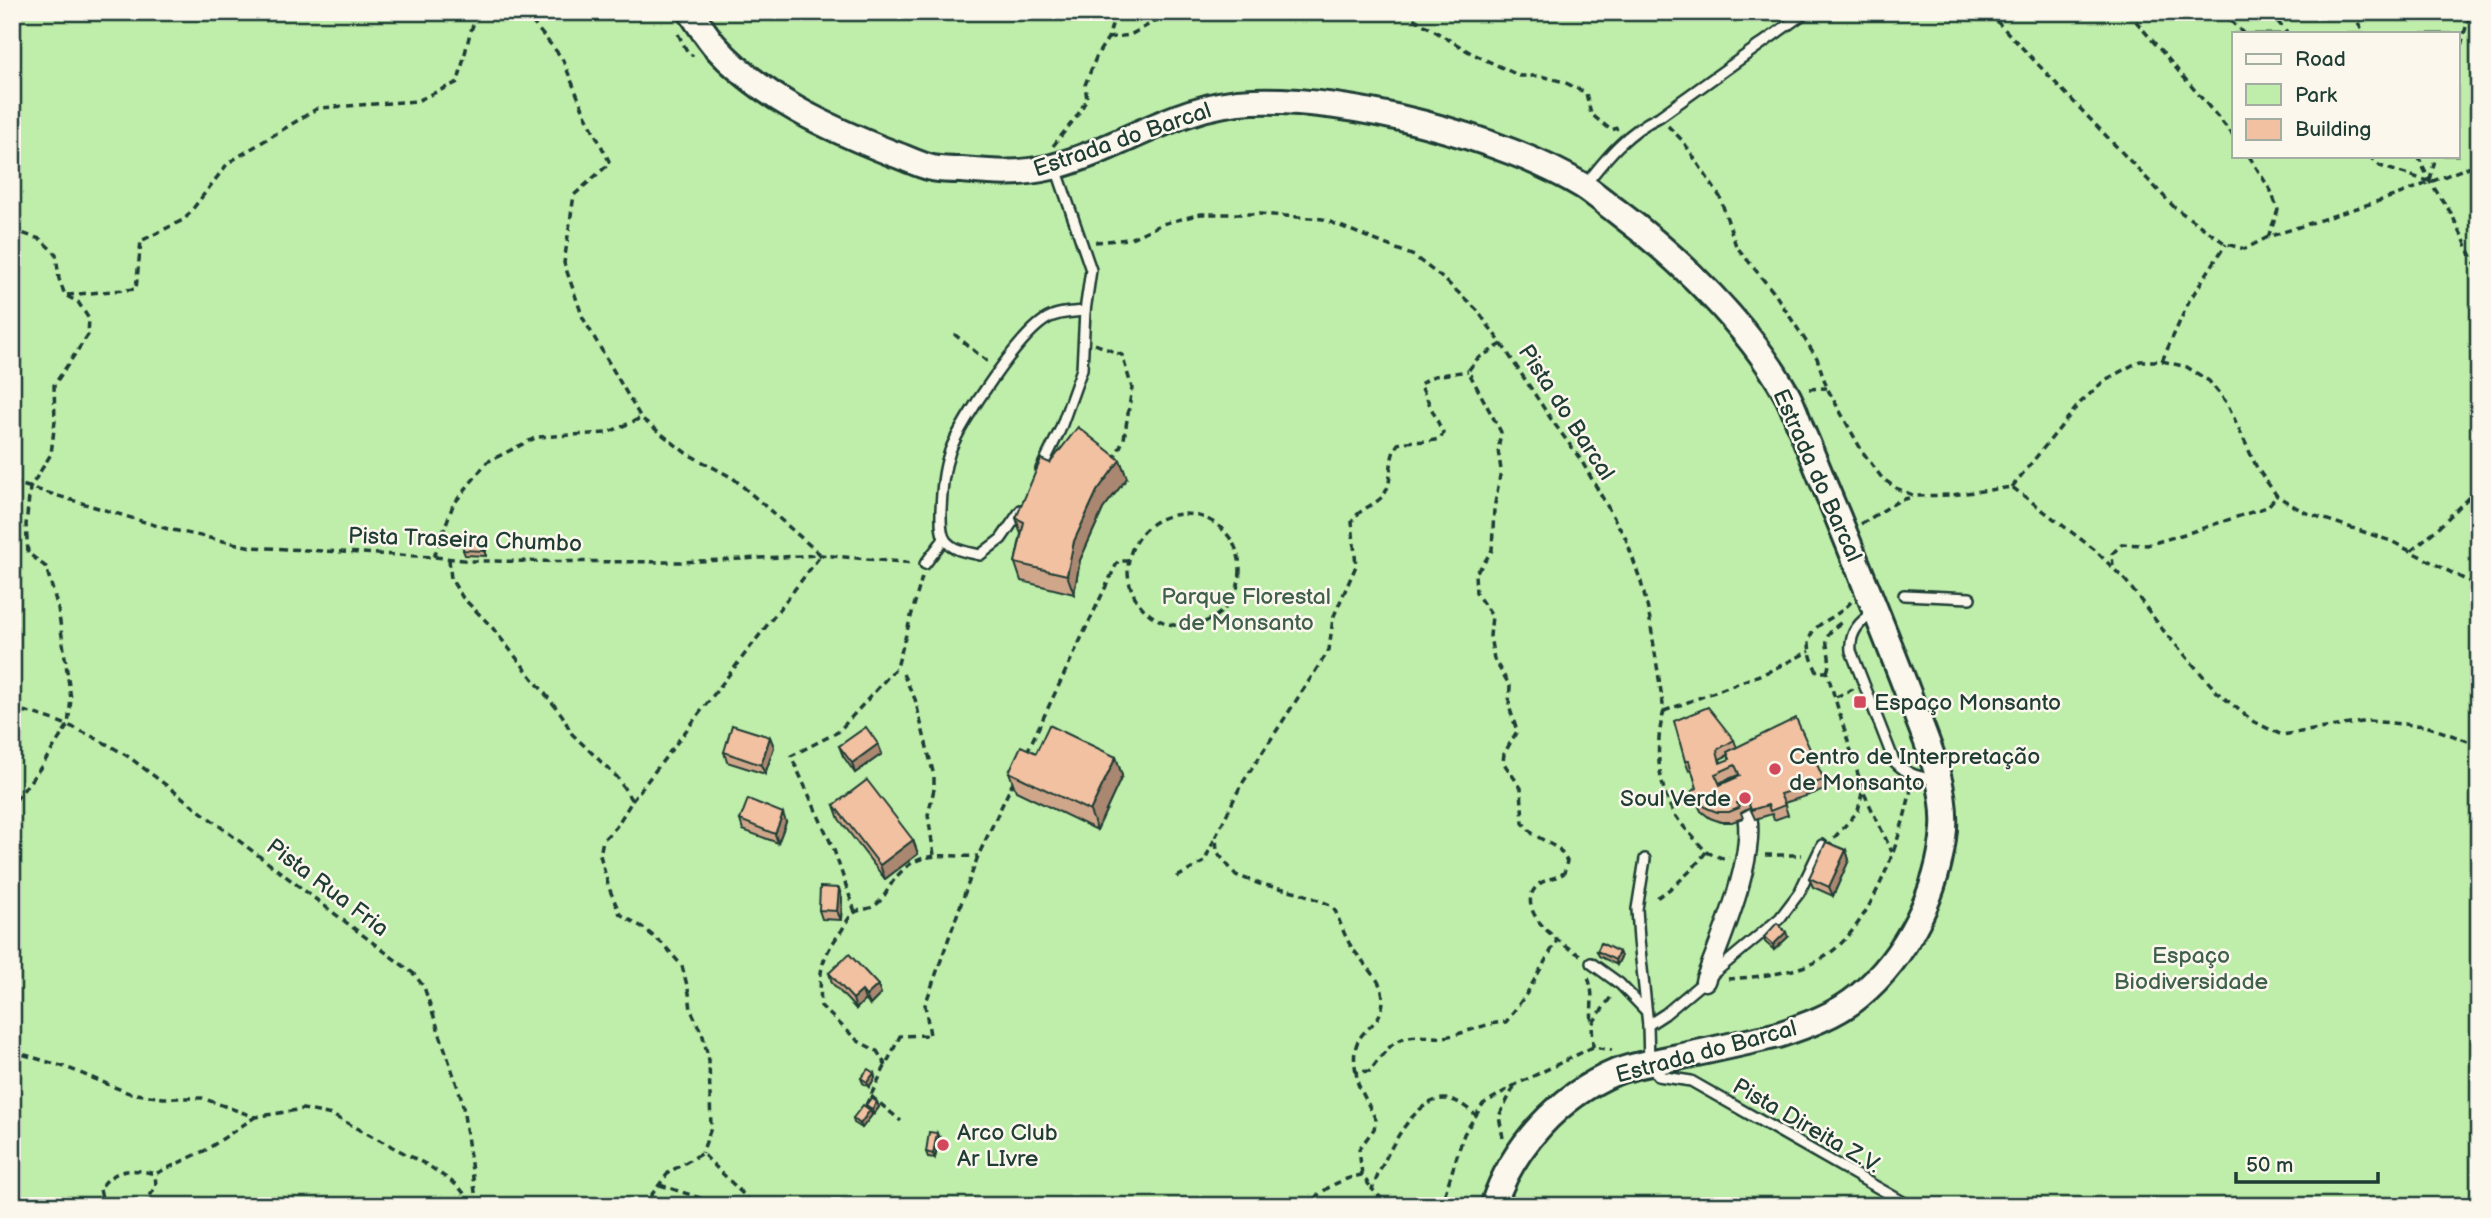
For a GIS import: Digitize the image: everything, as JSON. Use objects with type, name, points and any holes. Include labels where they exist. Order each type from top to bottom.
[{"type":"street","name":"Estrada do Barcal","points":[[682,18],[771,94],[856,139],[932,168],[1014,175],[1056,166],[1185,114],[1252,101],[1310,103],[1374,113],[1429,126],[1536,162],[1584,187],[1640,229],[1695,279],[1740,326],[1787,395],[1877,611],[1939,780],[1944,836],[1934,878],[1905,945],[1860,996],[1798,1029],[1617,1072],[1576,1094],[1545,1119],[1522,1148],[1493,1206]]},
{"type":"street","points":[[1705,981],[1741,882],[1749,823],[1746,810]]},
{"type":"lane","points":[[1584,187],[1606,158],[1644,124],[1659,117],[1806,12]]},
{"type":"lane","points":[[1038,475],[1060,430],[1082,369],[1085,311],[1091,270],[1056,166]]},
{"type":"lane","points":[[1027,498],[1001,539],[980,555],[955,550],[944,539],[940,519],[942,479],[950,450],[970,410],[1032,331],[1048,317],[1085,311]]},
{"type":"lane","points":[[925,564],[944,539]]},
{"type":"lane","points":[[1904,595],[1970,598]]},
{"type":"lane","points":[[1877,611],[1862,620],[1853,633],[1850,651],[1894,761],[1914,776],[1939,780]]},
{"type":"lane","points":[[1648,1025],[1780,918],[1791,905],[1822,845]]},
{"type":"lane","points":[[1646,859],[1637,909],[1649,1063]]},
{"type":"lane","points":[[1587,960],[1620,984],[1645,1010]]},
{"type":"lane","name":"Pista Direita Z.V.","points":[[1649,1063],[1658,1076],[1691,1081],[1910,1206]]},
{"type":"path","points":[[65,295],[136,289],[141,241],[185,219],[228,163],[318,108],[416,101],[458,82],[478,12]]},
{"type":"path","points":[[524,12],[562,58],[585,114],[610,163],[574,195],[564,263],[583,318],[640,418],[686,453],[733,478],[821,555],[632,801],[616,827],[603,840],[600,855],[620,914],[664,945],[682,966],[691,1010],[704,1036],[709,1061],[711,1128],[702,1153],[675,1168],[643,1206]]},
{"type":"path","points":[[1056,166],[1050,154],[1054,142],[1077,116],[1087,99],[1085,85],[1097,55],[1108,38],[1116,12]]},
{"type":"path","points":[[1108,38],[1130,35],[1172,12]]},
{"type":"path","points":[[1403,12],[1471,53],[1520,76],[1541,76],[1564,82],[1586,93],[1591,114],[1611,130],[1644,124]]},
{"type":"path","points":[[1988,12],[2175,208],[2226,244],[2245,249],[2268,237],[2397,195],[2479,163]]},
{"type":"path","points":[[2128,12],[2232,134]]},
{"type":"path","points":[[2222,12],[2242,32]]},
{"type":"path","points":[[2270,12],[2286,32]]},
{"type":"path","points":[[2353,12],[2363,32]]},
{"type":"path","points":[[2460,50],[2470,12]]},
{"type":"path","points":[[682,18],[687,51],[696,58]]},
{"type":"path","points":[[1659,117],[1683,141],[1720,197],[1736,246],[1774,294],[1817,358],[1827,388],[1862,451],[1882,478],[1915,496]]},
{"type":"path","points":[[2250,158],[2271,191],[2278,210],[2268,237]]},
{"type":"path","points":[[2371,158],[2380,166],[2430,182]]},
{"type":"path","points":[[2419,158],[2430,182],[2451,213],[2479,271]]},
{"type":"path","points":[[2430,182],[2435,158]]},
{"type":"path","name":"Pista do Barcal","points":[[1083,243],[1129,239],[1162,224],[1201,214],[1260,214],[1323,219],[1414,256],[1476,310],[1581,460],[1626,540],[1642,582],[1664,711],[1658,750],[1662,785],[1672,810],[1706,852]]},
{"type":"path","points":[[12,230],[40,239],[55,254],[65,295],[78,302],[89,319],[88,335],[54,384],[55,421],[51,454],[30,488],[26,525],[28,553],[46,567],[58,608],[71,699],[68,725],[12,805]]},
{"type":"path","points":[[2162,361],[2189,301],[2226,244]]},
{"type":"path","points":[[954,334],[999,371]]},
{"type":"path","points":[[1084,342],[1122,355],[1132,388],[1124,439],[1109,464]]},
{"type":"path","points":[[1177,877],[1204,862],[1240,787],[1329,650],[1333,618],[1356,566],[1352,522],[1354,517],[1387,491],[1393,453],[1398,444],[1433,442],[1441,438],[1443,433],[1420,384],[1434,376],[1468,371],[1477,359],[1502,344]]},
{"type":"path","points":[[2012,488],[2080,404],[2105,380],[2140,361],[2162,361],[2187,368],[2209,381],[2227,403],[2257,468],[2277,496],[2304,512],[2391,541],[2479,587]]},
{"type":"path","points":[[1468,371],[1501,432],[1498,450],[1501,470],[1494,509],[1492,550],[1475,573],[1473,582],[1476,593],[1492,616],[1490,636],[1494,659],[1510,686],[1509,706],[1517,732],[1504,754],[1503,762],[1521,788],[1523,823],[1533,834],[1559,849],[1567,861],[1564,873],[1537,885],[1531,901],[1535,918],[1542,928],[1587,960]]},
{"type":"path","points":[[434,557],[453,505],[487,462],[537,437],[607,433],[640,418]]},
{"type":"path","name":"Pista Traseira Chumbo","points":[[12,482],[168,529],[251,547],[472,561],[680,562],[821,555],[925,564]]},
{"type":"path","points":[[2411,551],[2479,487]]},
{"type":"path","points":[[1855,528],[1900,500],[1915,496],[2012,488],[2095,550],[2126,581],[2163,630],[2218,693],[2254,722],[2282,735],[2368,721],[2426,726],[2479,746]]},
{"type":"path","points":[[2113,568],[2112,554],[2122,544],[2147,545],[2191,532],[2267,506],[2277,496]]},
{"type":"path","points":[[1187,514],[1213,522],[1223,530],[1238,553],[1240,580],[1229,605],[1220,615],[1195,626],[1168,625],[1144,611],[1136,600],[1128,574],[1128,561],[1132,548],[1149,526],[1160,519],[1187,514]]},
{"type":"path","points":[[449,559],[451,579],[463,598],[491,626],[562,715],[572,734],[617,777],[632,801]]},
{"type":"path","points":[[1024,758],[1118,561],[1128,561]]},
{"type":"path","points":[[855,912],[834,850],[792,756],[838,732],[898,667],[925,564]]},
{"type":"path","points":[[1826,672],[1817,672],[1810,651],[1810,635],[1816,625],[1845,608]]},
{"type":"path","points":[[1842,622],[1826,637],[1825,646],[1830,663],[1826,672],[1863,791],[1892,854]]},
{"type":"path","points":[[1664,711],[1770,671],[1810,651]]},
{"type":"path","points":[[903,674],[915,699],[934,776],[928,815],[934,856]]},
{"type":"path","name":"Pista Rua Fria","points":[[12,709],[68,725],[129,757],[414,974],[424,987],[462,1100],[475,1206]]},
{"type":"path","points":[[866,1105],[900,1036],[930,1035],[925,1005],[978,856],[1018,770]]},
{"type":"path","points":[[1705,981],[1753,977],[1814,963],[1828,954],[1852,931],[1870,906],[1892,854],[1906,815],[1914,776]]},
{"type":"path","points":[[1216,836],[1217,852],[1236,875],[1259,884],[1298,892],[1333,906],[1347,941],[1381,987],[1383,1000],[1380,1015],[1358,1038],[1352,1054],[1358,1083],[1376,1120],[1374,1129],[1359,1149],[1362,1175],[1372,1189],[1393,1206]]},
{"type":"path","points":[[1637,909],[1667,892],[1706,852],[1722,858],[1745,855]]},
{"type":"path","points":[[886,1066],[877,1051],[858,1041],[821,1006],[819,973],[826,952],[855,912],[874,906],[903,870],[922,859],[934,856],[978,856]]},
{"type":"path","points":[[1356,1072],[1370,1071],[1399,1040],[1411,1037],[1442,1037],[1465,1033],[1487,1023],[1506,1022],[1527,993],[1557,940]]},
{"type":"path","points":[[1587,976],[1593,996],[1590,1010],[1593,1047]]},
{"type":"path","points":[[1592,1024],[1620,984]]},
{"type":"path","points":[[1443,1205],[1464,1135],[1483,1104],[1515,1085],[1593,1047],[1615,1050]]},
{"type":"path","points":[[12,1051],[68,1068],[129,1093],[163,1098],[202,1098],[255,1116]]},
{"type":"path","points":[[870,1096],[901,1121]]},
{"type":"path","points":[[1372,1189],[1396,1140],[1423,1107],[1443,1098],[1455,1100],[1476,1115]]},
{"type":"path","points":[[109,1206],[102,1198],[100,1189],[114,1174],[135,1169],[155,1174],[206,1150],[255,1116],[303,1109],[332,1115],[429,1166],[458,1186],[475,1206]]},
{"type":"path","points":[[702,1153],[755,1206]]},
{"type":"path","points":[[144,1206],[156,1186],[155,1174]]},
{"type":"path","points":[[1305,1206],[1339,1181],[1362,1175]]},
{"type":"path","points":[[660,1185],[725,1206]]},
{"type":"green space","name":"Parque Florestal de Monsanto","points":[[12,12],[2479,12],[2479,1206],[12,1206]]},
{"type":"building","points":[[1078,427],[1120,460],[1097,491],[1074,541],[1067,575],[1015,563],[1024,522],[1016,518],[1041,459],[1050,463]]},
{"type":"building","points":[[464,535],[484,536],[484,551],[463,550]]},
{"type":"building","name":"Centro de Interpretação de Monsanto","points":[[1708,707],[1734,740],[1717,750],[1720,763],[1730,759],[1727,752],[1796,718],[1824,780],[1780,794],[1785,805],[1770,811],[1768,805],[1751,810],[1747,798],[1737,803],[1739,808],[1729,812],[1717,812],[1698,801],[1692,791],[1697,788],[1689,761],[1685,761],[1674,721]],"holes":[[[1735,765],[1740,776],[1720,785],[1715,774]]]},
{"type":"building","points":[[732,725],[770,737],[761,765],[724,752]]},
{"type":"building","points":[[1049,725],[1116,757],[1090,811],[1009,772],[1021,746],[1036,753]]},
{"type":"building","points":[[866,727],[878,744],[852,763],[839,746]]},
{"type":"building","points":[[867,780],[913,840],[880,865],[834,805]]},
{"type":"building","points":[[748,799],[783,813],[775,834],[740,820]]},
{"type":"building","points":[[1826,842],[1846,850],[1829,887],[1809,878]]},
{"type":"building","points":[[820,887],[839,888],[837,911],[819,910]]},
{"type":"building","points":[[1777,923],[1786,932],[1773,945],[1764,937]]},
{"type":"building","points":[[1601,943],[1619,952],[1615,960],[1597,951]]},
{"type":"building","points":[[849,954],[878,985],[866,996],[862,991],[853,999],[829,973]]},
{"type":"building","points":[[868,1069],[874,1073],[867,1082],[861,1078]]},
{"type":"building","points":[[871,1098],[877,1102],[872,1109],[866,1105]]},
{"type":"building","points":[[863,1105],[870,1110],[860,1124],[853,1118]]},
{"type":"building","points":[[929,1132],[937,1133],[933,1154],[926,1152]]},
{"type":"place","name":"Espaço Monsanto","points":[[1860,702]]},
{"type":"place","name":"Centro de Interpretação de Monsanto","points":[[1775,769]]},
{"type":"place","name":"Soul Verde","points":[[1745,798]]},
{"type":"place","name":"Arco Club Ar LIvre","points":[[943,1145]]},
{"type":"park label","name":"Espaço Biodiversidade","points":[[2191,968]]}]
